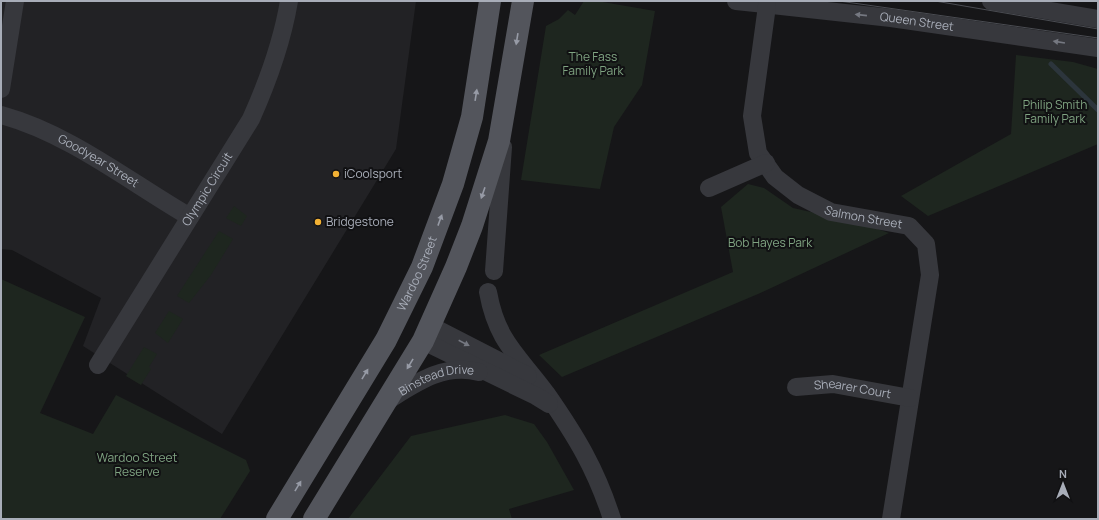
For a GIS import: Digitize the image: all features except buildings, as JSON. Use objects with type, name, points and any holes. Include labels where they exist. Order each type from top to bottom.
[{"type":"main road","name":"Wardoo Street","points":[[277,519],[398,318],[422,267],[453,184],[472,117],[490,1]]},
{"type":"main road","points":[[314,519],[387,401],[426,333],[448,286],[472,226],[493,163],[505,113],[523,1]]},
{"type":"main road","points":[[398,318],[426,333]]},
{"type":"street","points":[[1,89],[15,1]]},
{"type":"street","name":"Olympic Circuit","points":[[98,365],[254,113],[268,82],[283,34],[289,1]]},
{"type":"street","name":"Queen Street","points":[[736,1],[768,6],[891,18],[1098,48]]},
{"type":"street","points":[[991,1],[1047,6],[1098,19]]},
{"type":"street","name":"Salmon Street","points":[[768,6],[752,116],[758,153],[775,177],[798,195],[830,212],[909,226],[926,244],[930,275],[891,519]]},
{"type":"street","points":[[494,271],[505,113]]},
{"type":"street","name":"Goodyear Street","points":[[1,115],[18,119],[63,139],[190,217]]},
{"type":"street","points":[[708,188],[766,164]]},
{"type":"street","name":"Binstead Drive","points":[[488,292],[500,332],[514,353],[541,387],[590,462],[612,519]]},
{"type":"street","name":"Binstead Drive","points":[[426,333],[512,384],[543,400],[562,418]]},
{"type":"street","name":"Binstead Drive","points":[[426,333],[524,374],[541,387]]},
{"type":"street","name":"Binstead Drive","points":[[387,401],[426,378],[446,371],[473,371],[512,384]]},
{"type":"street","name":"Shearer Court","points":[[796,387],[833,384],[910,398]]},
{"type":"shaded area","points":[[1,1],[416,1],[396,149],[222,434],[83,346],[101,298],[12,250],[1,249]]},
{"type":"green space","name":"The Fass Family Park","points":[[584,1],[597,1],[655,11],[642,85],[614,127],[600,189],[521,180],[546,26],[559,19],[568,10],[575,15]]},
{"type":"green space","name":"Philip Smith Family Park","points":[[1016,55],[1073,62],[1098,69],[1098,144],[928,216],[901,196],[1011,134]]},
{"type":"green space","name":"Bob Hayes Park","points":[[748,184],[764,188],[793,208],[860,223],[889,233],[758,294],[562,377],[539,355],[733,272],[721,207]]},
{"type":"green space","points":[[234,206],[247,216],[241,226],[226,218]]},
{"type":"green space","points":[[219,231],[233,239],[211,275],[189,303],[177,296]]},
{"type":"green space","name":"Wardoo Street Reserve","points":[[1,279],[85,317],[40,413],[93,434],[116,395],[246,460],[250,471],[220,519],[1,519]]},
{"type":"green space","points":[[169,311],[183,319],[168,343],[155,333]]},
{"type":"green space","points":[[144,347],[157,354],[149,367],[151,369],[141,385],[126,376]]},
{"type":"green space","points":[[505,415],[534,424],[547,442],[574,490],[509,509],[512,519],[348,519],[411,436]]},
{"type":"waterway","points":[[1051,64],[1098,110]]},
{"type":"tram line","points":[[839,1],[1098,38]]},
{"type":"tram line","points":[[935,1],[1098,29]]},
{"type":"place","name":"iCoolsport","points":[[336,174]]},
{"type":"place","name":"Bridgestone","points":[[318,222]]}]
